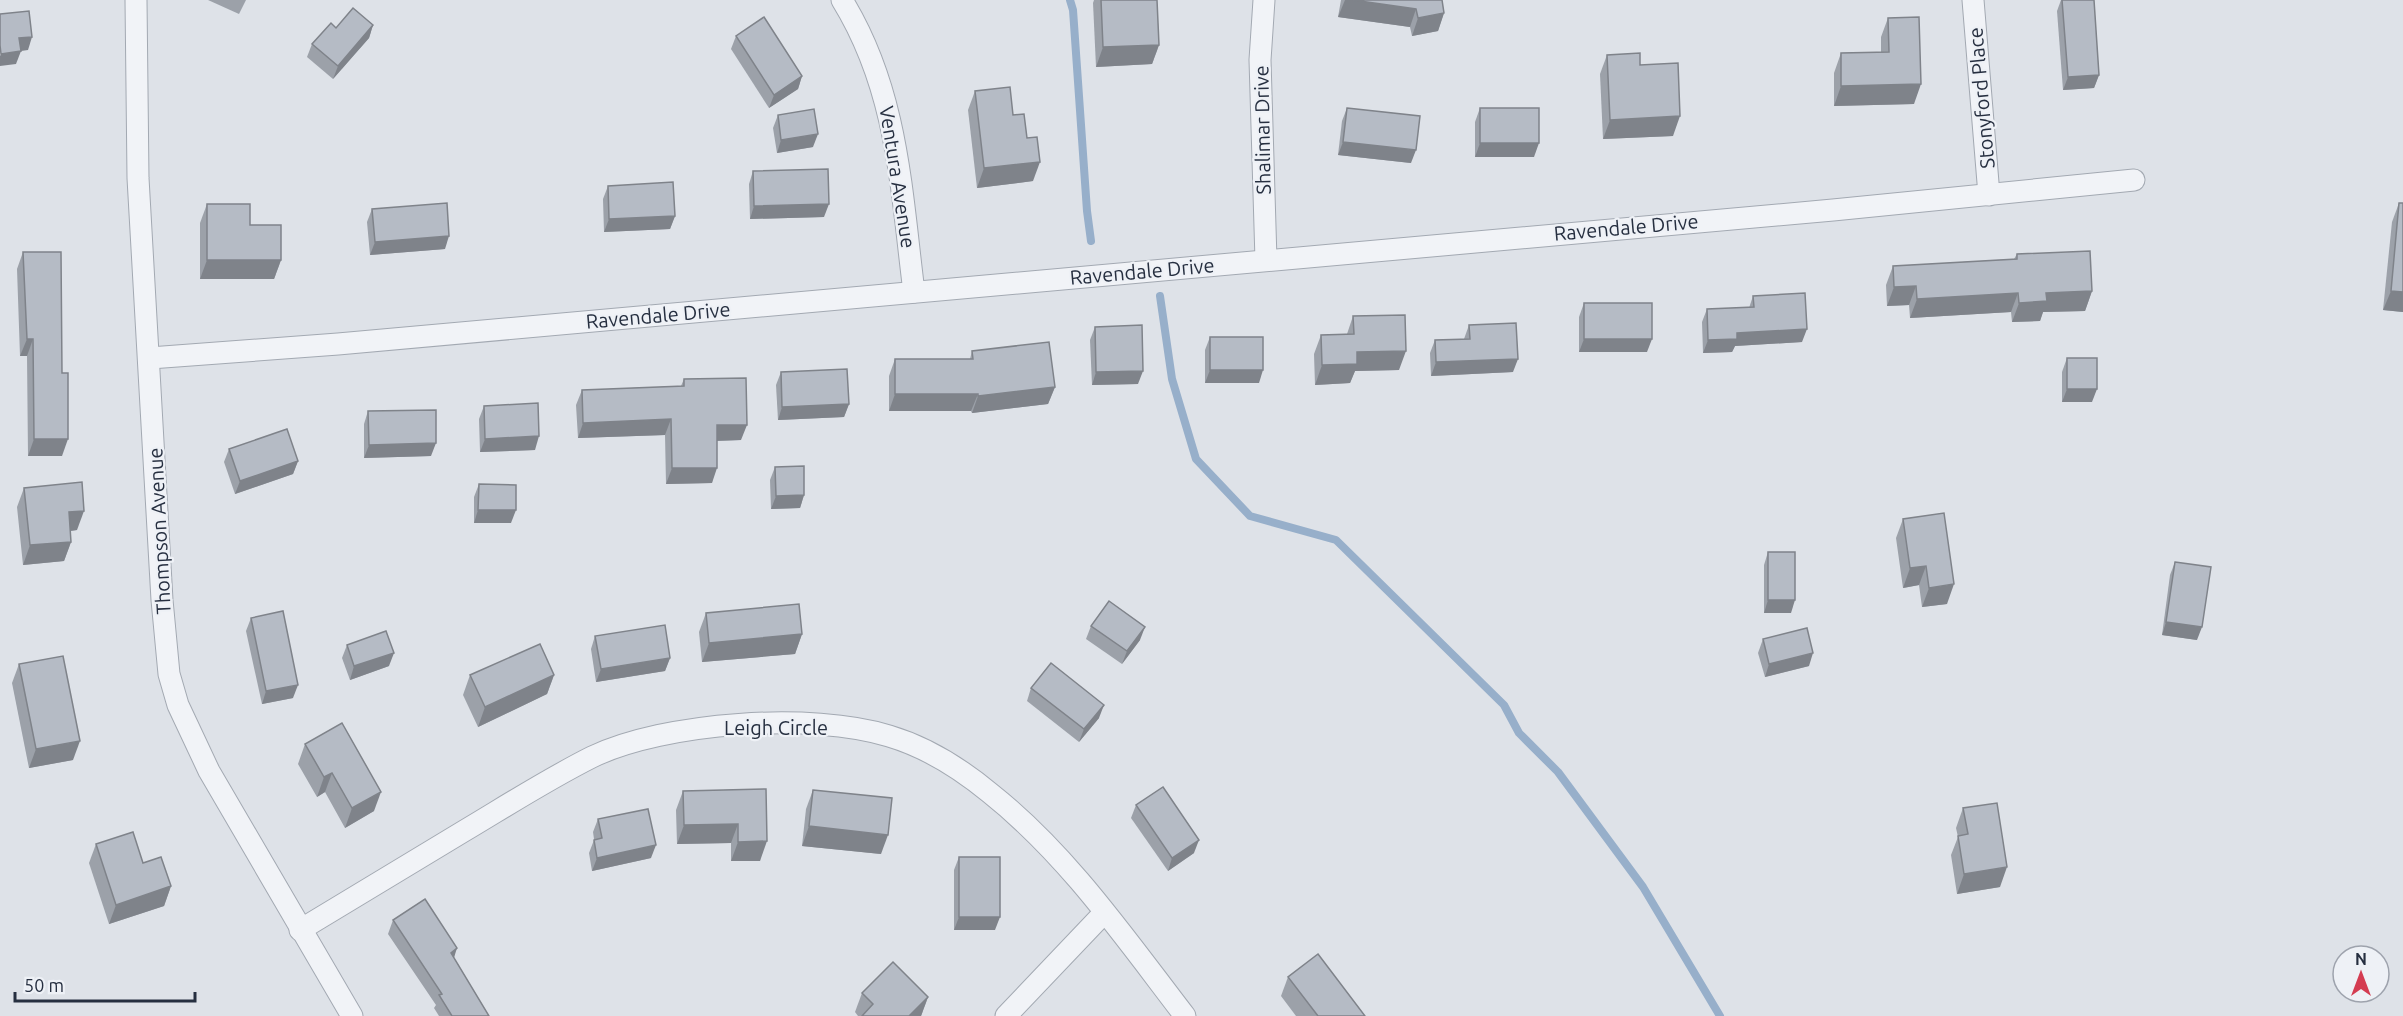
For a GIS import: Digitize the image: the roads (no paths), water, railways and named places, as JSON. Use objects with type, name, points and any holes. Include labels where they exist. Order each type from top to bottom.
[{"type":"street","name":"Thompson Avenue","points":[[136,0],[138,178],[162,600],[169,674],[178,705],[209,771],[352,1016]]},
{"type":"street","name":"Ventura Avenue","points":[[842,0],[856,22],[883,89],[896,144],[914,292]]},
{"type":"street","name":"Shalimar Drive","points":[[1264,0],[1260,60],[1266,260]]},
{"type":"street","name":"Stonyford Place","points":[[1973,0],[1989,195]]},
{"type":"street","name":"Ravendale Drive","points":[[150,358],[338,344],[2134,180]]},
{"type":"street","name":"Leigh Circle","points":[[300,930],[509,803],[593,757],[630,742],[665,733],[707,727],[780,723],[850,727],[889,736],[936,756],[989,791],[1025,822],[1051,848],[1185,1016]]},
{"type":"street","points":[[1006,1016],[1104,913]]},
{"type":"waterway","points":[[1070,0],[1073,10],[1091,241]]},
{"type":"waterway","points":[[1160,296],[1172,379],[1196,459],[1250,516],[1336,540],[1504,705],[1519,733],[1558,772],[1643,887],[1720,1016]]}]
